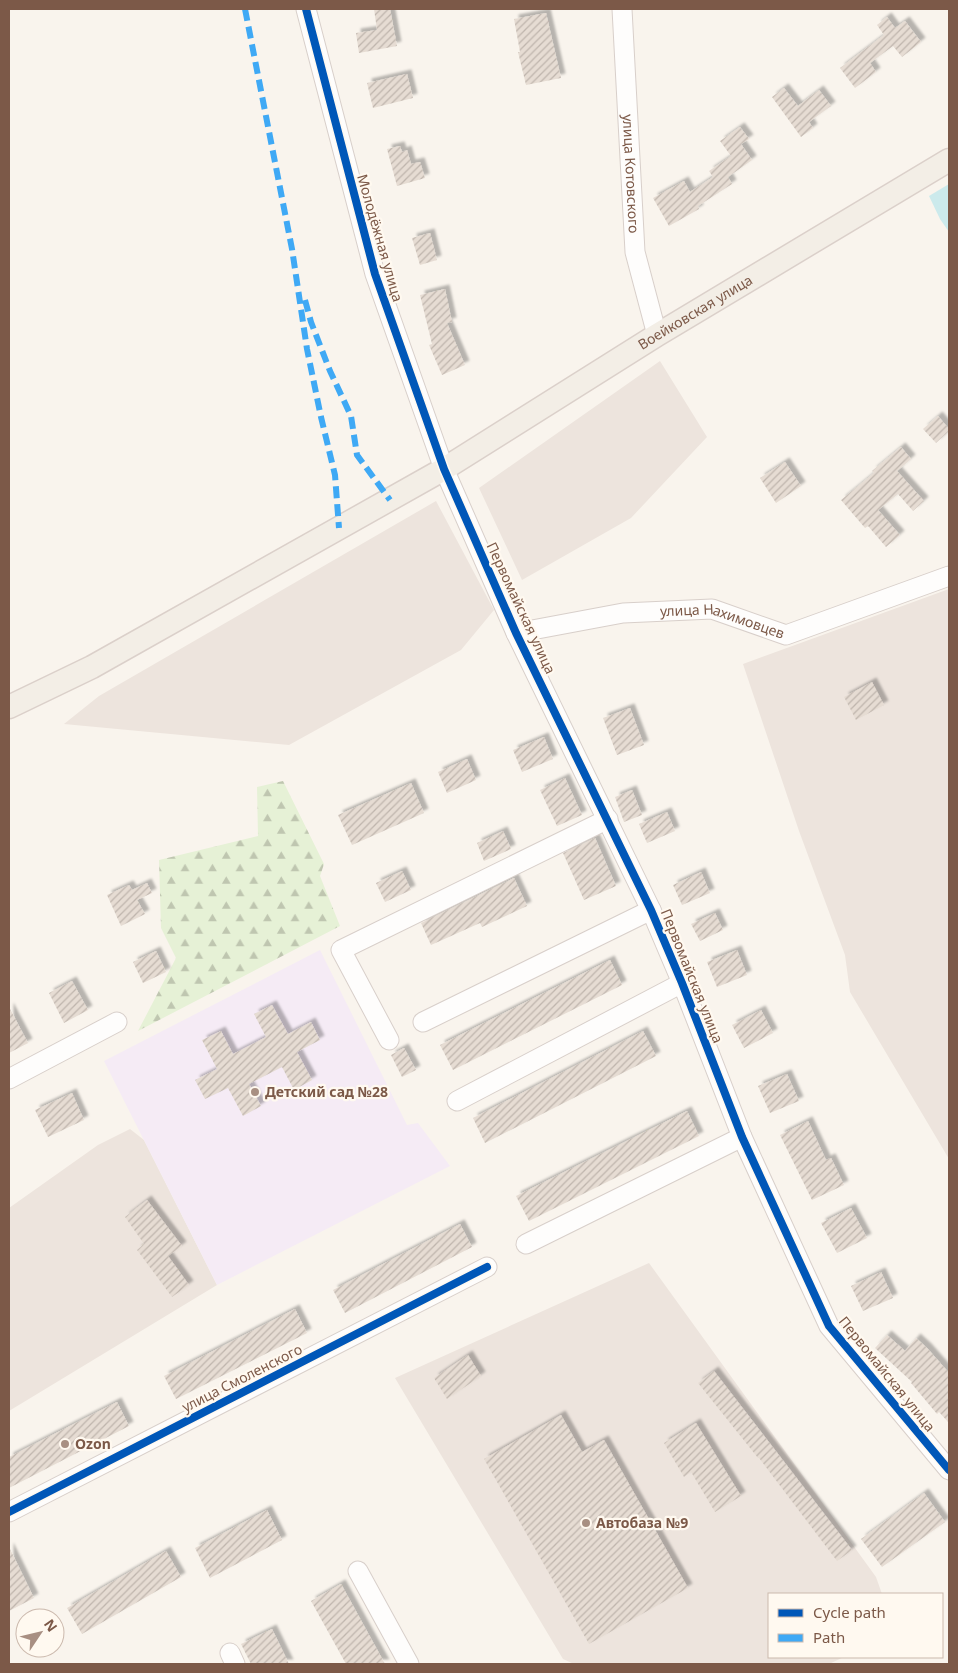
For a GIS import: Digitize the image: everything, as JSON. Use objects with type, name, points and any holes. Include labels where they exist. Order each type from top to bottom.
[{"type":"main road","name":"Воейковская улица","points":[[9,707],[92,667],[444,469],[657,335],[949,160]]},
{"type":"street","name":"Молодёжная улица","points":[[306,9],[375,274],[444,469]]},
{"type":"street","name":"улица Котовского","points":[[622,9],[635,252],[657,335]]},
{"type":"street","name":"Первомайская улица","points":[[444,469],[516,632],[651,910],[682,983],[742,1137],[830,1326],[949,1470]]},
{"type":"street","name":"улица Нахимовцев","points":[[516,632],[623,614],[712,609],[786,635],[949,576]]},
{"type":"street","points":[[389,1040],[341,950],[608,819]]},
{"type":"street","points":[[423,1022],[651,910]]},
{"type":"street","points":[[457,1101],[682,983]]},
{"type":"street","points":[[9,1079],[117,1022]]},
{"type":"street","points":[[526,1244],[742,1137]]},
{"type":"street","name":"улица Смоленского","points":[[9,1512],[487,1267]]},
{"type":"street","points":[[358,1571],[409,1664]]},
{"type":"shaded area","points":[[660,361],[707,437],[631,518],[522,580],[479,488]]},
{"type":"shaded area","points":[[436,501],[494,610],[461,650],[289,745],[64,724],[99,696]]},
{"type":"shaded area","points":[[949,589],[949,1159],[850,992],[845,955],[799,831],[743,664]]},
{"type":"shaded area","name":"Детский сад №28","points":[[320,950],[407,1125],[418,1123],[450,1166],[217,1285],[104,1061]]},
{"type":"shaded area","points":[[130,1129],[144,1140],[217,1285],[9,1411],[9,1208],[98,1145]]},
{"type":"shaded area","points":[[649,1263],[876,1577],[882,1593],[768,1593],[768,1658],[842,1658],[829,1664],[574,1664],[563,1659],[395,1378]]},
{"type":"green space","points":[[283,781],[324,864],[320,876],[340,926],[138,1031],[176,958],[161,928],[159,860],[258,836],[257,787]]},
{"type":"water","points":[[949,184],[949,232],[940,219],[929,196]]},
{"type":"building","points":[[374,9],[390,9],[397,46],[359,53],[356,33],[377,30]]},
{"type":"building","points":[[546,13],[561,78],[526,85],[518,52],[520,52],[514,19]]},
{"type":"building","points":[[887,17],[895,28],[905,21],[921,42],[902,57],[893,46],[870,63],[876,72],[855,88],[840,68],[884,35],[877,25]]},
{"type":"building","points":[[407,74],[413,98],[373,108],[367,83]]},
{"type":"building","points":[[784,88],[798,106],[819,90],[831,106],[809,122],[813,128],[801,137],[772,97]]},
{"type":"building","points":[[740,127],[749,139],[741,144],[752,160],[728,177],[732,184],[698,206],[699,209],[669,226],[653,198],[684,181],[690,192],[713,177],[709,171],[731,156],[720,141]]},
{"type":"building","points":[[400,146],[402,152],[407,150],[411,164],[420,162],[425,178],[397,186],[387,149]]},
{"type":"building","points":[[430,233],[437,260],[420,265],[412,238]]},
{"type":"building","points":[[445,289],[452,322],[447,323],[465,365],[442,375],[429,345],[432,344],[420,295]]},
{"type":"building","points":[[938,416],[949,431],[936,443],[923,429]]},
{"type":"building","points":[[901,447],[911,459],[897,471],[924,501],[913,511],[898,494],[878,510],[900,535],[886,547],[868,526],[865,528],[841,500],[874,473],[872,471]]},
{"type":"building","points":[[785,462],[801,486],[776,503],[760,478]]},
{"type":"building","points":[[872,682],[884,705],[856,720],[844,697]]},
{"type":"building","points":[[630,708],[644,745],[617,755],[603,718]]},
{"type":"building","points":[[544,737],[553,759],[522,772],[513,750]]},
{"type":"building","points":[[467,759],[476,780],[447,793],[438,772]]},
{"type":"building","points":[[565,778],[582,815],[557,826],[540,790]]},
{"type":"building","points":[[411,783],[424,813],[352,845],[338,815]]},
{"type":"building","points":[[632,790],[642,815],[624,822],[615,797]]},
{"type":"building","points":[[667,812],[675,831],[647,843],[639,824]]},
{"type":"building","points":[[503,831],[511,849],[484,861],[477,843]]},
{"type":"building","points":[[595,838],[616,886],[584,900],[563,853]]},
{"type":"building","points":[[402,871],[411,890],[385,902],[376,883]]},
{"type":"building","points":[[701,872],[710,893],[682,905],[673,885]]},
{"type":"building","points":[[514,878],[527,906],[482,927],[480,923],[431,945],[421,923]]},
{"type":"building","points":[[147,883],[152,893],[137,900],[145,914],[121,926],[107,895],[129,885],[132,890]]},
{"type":"building","points":[[715,913],[723,930],[700,941],[691,924]]},
{"type":"building","points":[[737,950],[747,975],[717,987],[707,962]]},
{"type":"building","points":[[156,951],[166,972],[143,983],[133,962]]},
{"type":"building","points":[[610,960],[622,985],[453,1070],[440,1045]]},
{"type":"building","points":[[72,981],[88,1010],[64,1023],[49,993]]},
{"type":"building","points":[[272,1005],[288,1034],[311,1022],[320,1040],[297,1052],[312,1080],[294,1090],[282,1067],[249,1084],[261,1106],[243,1116],[228,1088],[205,1099],[195,1080],[217,1069],[202,1040],[221,1031],[233,1054],[266,1037],[254,1014]]},
{"type":"building","points":[[9,1007],[28,1043],[9,1053]]},
{"type":"building","points":[[761,1010],[773,1033],[744,1048],[732,1025]]},
{"type":"building","points":[[643,1031],[656,1056],[485,1143],[473,1118]]},
{"type":"building","points":[[404,1048],[416,1070],[402,1077],[391,1055]]},
{"type":"building","points":[[787,1074],[799,1101],[770,1113],[758,1086]]},
{"type":"building","points":[[72,1093],[84,1120],[48,1137],[35,1110]]},
{"type":"building","points":[[687,1111],[699,1136],[529,1221],[516,1196]]},
{"type":"building","points":[[808,1121],[826,1160],[831,1158],[844,1185],[812,1200],[780,1135]]},
{"type":"building","points":[[147,1200],[182,1246],[168,1256],[189,1285],[172,1297],[137,1250],[144,1244],[125,1217]]},
{"type":"building","points":[[851,1208],[867,1238],[837,1253],[821,1223]]},
{"type":"building","points":[[460,1224],[472,1247],[345,1313],[333,1290]]},
{"type":"building","points":[[881,1272],[893,1298],[863,1311],[851,1286]]},
{"type":"building","points":[[295,1309],[307,1333],[176,1399],[164,1376]]},
{"type":"building","points":[[887,1335],[905,1351],[916,1338],[949,1373],[949,1423],[939,1412],[937,1414],[912,1382],[875,1348]]},
{"type":"building","points":[[468,1355],[481,1376],[447,1399],[434,1378]]},
{"type":"building","points":[[714,1371],[852,1550],[837,1561],[759,1458],[698,1383]]},
{"type":"building","points":[[117,1402],[129,1426],[9,1488],[9,1457]]},
{"type":"building","name":"Автобаза №9","points":[[561,1415],[582,1452],[604,1440],[688,1588],[589,1644],[484,1459]]},
{"type":"building","points":[[696,1423],[741,1496],[715,1512],[691,1472],[684,1477],[664,1443]]},
{"type":"building","points":[[924,1493],[945,1522],[882,1567],[861,1539]]},
{"type":"building","points":[[267,1510],[282,1540],[210,1578],[195,1548]]},
{"type":"building","points":[[9,1547],[34,1598],[9,1611]]},
{"type":"building","points":[[166,1551],[181,1577],[82,1634],[67,1608]]},
{"type":"building","points":[[341,1584],[385,1664],[346,1664],[311,1601]]},
{"type":"building","points":[[272,1629],[289,1664],[251,1664],[241,1644]]},
{"type":"marked path","points":[[245,9],[292,249],[307,349],[335,475],[339,528]]},
{"type":"marked path","points":[[305,300],[311,322],[330,371],[351,416],[357,455],[390,500]]},
{"type":"cycle path","points":[[306,9],[375,274],[444,469],[516,633],[651,910],[682,983],[742,1137],[829,1326],[949,1470]]},
{"type":"cycle path","points":[[9,1512],[487,1267]]},
{"type":"place","name":"Детский сад №28","points":[[255,1092]]},
{"type":"place","name":"Ozon","points":[[65,1444]]},
{"type":"place","name":"Автобаза №9","points":[[586,1523]]}]
